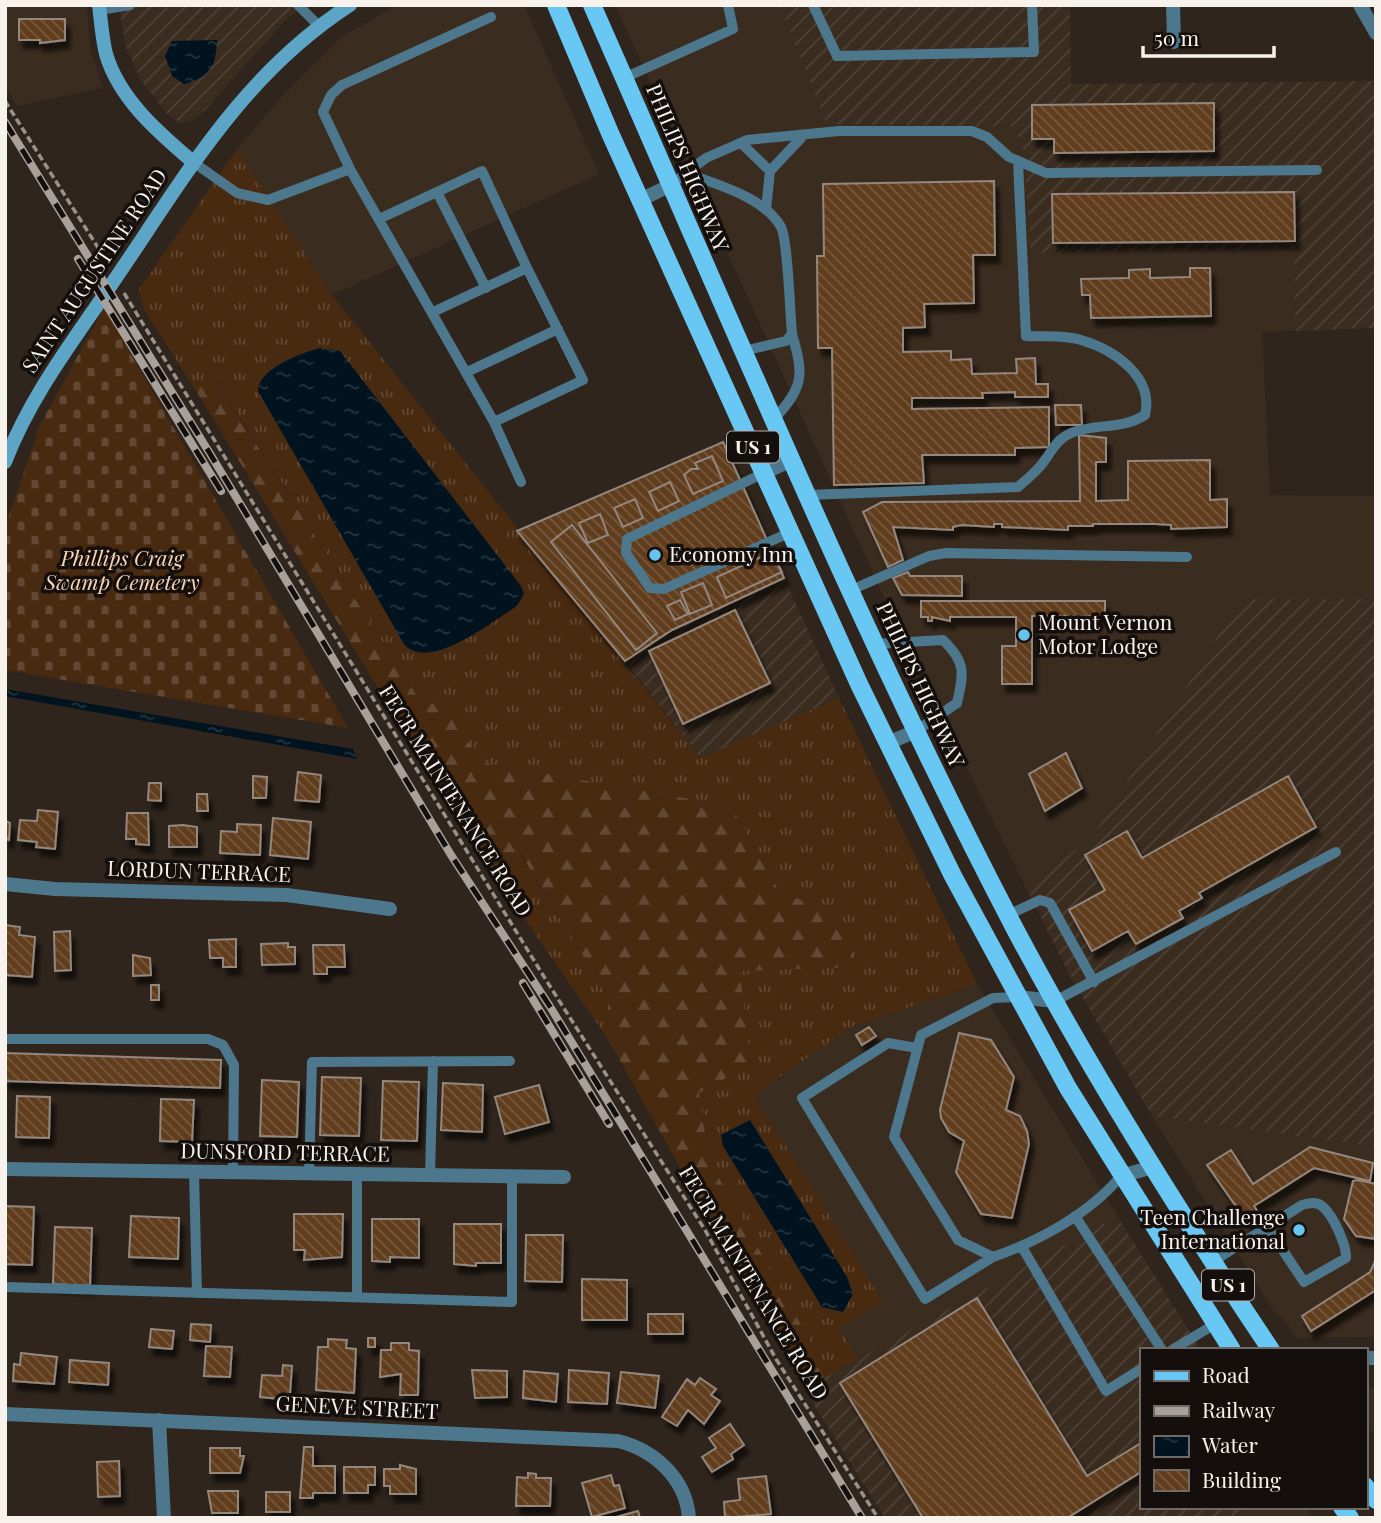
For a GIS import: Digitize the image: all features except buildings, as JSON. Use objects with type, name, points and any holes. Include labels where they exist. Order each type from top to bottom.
[{"type":"main road","points":[[193,162],[255,84],[319,26],[350,5]]},
{"type":"main road","name":"US 1","points":[[556,5],[640,200],[888,743],[1017,997],[1121,1176],[1231,1348]]},
{"type":"main road","name":"PHILIPS HIGHWAY","points":[[593,5],[669,186],[875,644],[1008,915],[1055,1001],[1153,1167],[1270,1348]]},
{"type":"main road","name":"SAINT AUGUSTINE ROAD","points":[[5,461],[47,376],[193,162],[156,131],[115,74],[106,54],[100,7]]},
{"type":"street","points":[[1173,5],[1174,43]]},
{"type":"street","points":[[1360,5],[1376,33]]},
{"type":"street","points":[[640,200],[669,186]]},
{"type":"street","points":[[764,473],[792,460]]},
{"type":"street","points":[[888,743],[916,731]]},
{"type":"street","name":"LORDUN TERRACE","points":[[5,884],[55,889],[287,895],[390,909]]},
{"type":"street","points":[[1017,997],[1055,1001]]},
{"type":"street","points":[[1121,1176],[1153,1167]]},
{"type":"street","name":"DUNSFORD TERRACE","points":[[5,1169],[564,1177]]},
{"type":"street","name":"GENEVE STREET","points":[[5,1414],[618,1441],[641,1447],[657,1458],[684,1495],[688,1518]]},
{"type":"street","points":[[159,1420],[164,1518]]},
{"type":"lane","points":[[100,7],[130,5]]},
{"type":"lane","points":[[298,5],[319,26]]},
{"type":"lane","points":[[624,78],[733,29],[728,5]]},
{"type":"lane","points":[[813,5],[837,57],[1034,51],[1032,5]]},
{"type":"lane","points":[[491,17],[342,85],[331,94],[323,112],[350,169],[494,422],[521,482]]},
{"type":"lane","points":[[669,186],[706,158],[741,142],[839,131],[972,131],[986,137],[1018,162],[1046,173],[1317,170]]},
{"type":"lane","points":[[766,210],[770,171],[802,137]]},
{"type":"lane","points":[[741,142],[770,171]]},
{"type":"lane","points":[[193,162],[237,193],[268,200],[350,169]]},
{"type":"lane","points":[[808,495],[1018,487],[1063,437],[1086,428],[1132,424],[1145,415],[1147,403],[1142,383],[1133,369],[1107,352],[1080,340],[1026,336],[1018,162]]},
{"type":"lane","points":[[379,219],[482,171],[583,380],[494,422]]},
{"type":"lane","points":[[689,173],[735,192],[766,210],[781,228],[792,334],[802,368],[798,387],[791,401],[774,419]]},
{"type":"lane","points":[[437,192],[486,288]]},
{"type":"lane","points":[[433,312],[527,268]]},
{"type":"lane","points":[[467,372],[558,329]]},
{"type":"lane","points":[[743,351],[786,341],[792,334]]},
{"type":"lane","points":[[764,473],[627,539],[626,553],[650,588],[664,589],[791,532]]},
{"type":"lane","points":[[851,590],[929,556],[946,553],[1187,557]]},
{"type":"lane","points":[[875,644],[943,640],[958,655],[962,668],[957,703],[916,731]]},
{"type":"lane","points":[[1055,1001],[1336,852]]},
{"type":"lane","points":[[1008,915],[1040,900],[1050,903],[1094,982]]},
{"type":"lane","points":[[993,1257],[958,1240],[894,1137],[921,1035],[993,998],[1017,997]]},
{"type":"lane","points":[[5,1039],[208,1039],[223,1045],[234,1065],[233,1173]]},
{"type":"lane","points":[[917,1048],[888,1043],[802,1098],[925,1300],[993,1257],[1022,1247],[1075,1216],[1106,1194],[1121,1176]]},
{"type":"lane","points":[[430,1176],[433,1061]]},
{"type":"lane","points":[[309,1175],[312,1062],[510,1061]]},
{"type":"lane","points":[[194,1172],[197,1293]]},
{"type":"lane","points":[[357,1175],[358,1297]]},
{"type":"lane","points":[[6,1287],[512,1302],[512,1176]]},
{"type":"lane","points":[[1212,1262],[1302,1205],[1312,1202],[1323,1206],[1347,1247],[1346,1258],[1304,1282],[1268,1227]]},
{"type":"lane","points":[[1075,1216],[1161,1348]]},
{"type":"lane","points":[[1022,1247],[1106,1391],[1140,1370]]},
{"type":"lane","points":[[1175,1348],[1215,1324]]},
{"type":"path","name":"FECR MAINTENANCE ROAD","points":[[5,101],[117,277],[270,535],[705,1230],[776,1359],[878,1518]]},
{"type":"shaded area","points":[[5,5],[87,5],[90,49],[103,88],[17,106],[5,86]]},
{"type":"shaded area","points":[[119,5],[304,5],[284,22],[205,110],[191,121],[180,123],[168,115],[140,79],[126,47]]},
{"type":"shaded area","points":[[397,5],[524,5],[599,174],[332,295],[237,149],[283,95],[342,37]]},
{"type":"shaded area","points":[[615,5],[779,5],[828,124],[1014,127],[1024,154],[1032,253],[1294,249],[1295,331],[1262,332],[1270,495],[1376,496],[1376,599],[1241,599],[1092,837],[1026,888],[898,628]]},
{"type":"shaded area","points":[[779,5],[1070,5],[1071,84],[1376,81],[1376,328],[1295,331],[1294,249],[1031,253],[1024,154],[1014,127],[827,124]]},
{"type":"shaded area","points":[[784,578],[839,698],[700,758],[625,661],[672,630]]},
{"type":"shaded area","points":[[1241,599],[1376,599],[1376,1147],[1152,1116],[1068,972],[1026,888],[1092,837]]},
{"type":"shaded area","points":[[977,984],[1121,1222],[1104,1223],[858,1359],[840,1328],[883,1301],[754,1095],[851,1027]]},
{"type":"shaded area","name":"Teen Challenge International","points":[[1152,1116],[1376,1147],[1376,1337],[1297,1338],[1284,1319],[1275,1313]]},
{"type":"shaded area","points":[[1121,1222],[1200,1348],[1140,1348],[1140,1509],[1246,1509],[1232,1518],[1090,1518],[1087,1513],[1079,1518],[885,1518],[804,1389],[1104,1223]]},
{"type":"shaded area","points":[[1376,1388],[1376,1437],[1367,1426],[1367,1389]]},
{"type":"shaded area","points":[[1246,1509],[1307,1509],[1314,1518],[1232,1518]]},
{"type":"green space","points":[[237,149],[332,295],[700,758],[839,698],[977,984],[851,1027],[754,1095],[883,1301],[840,1328],[858,1359],[829,1375],[709,1160],[699,1093],[750,1065],[740,971],[841,911],[781,894],[731,806],[483,763],[440,700],[425,708],[213,375],[195,389],[144,310],[139,289]],"holes":[[[329,348],[375,396],[465,515],[517,606],[436,652],[404,644],[259,391]]]},
{"type":"green space","name":"Phillips Craig Swamp Cemetery","points":[[104,308],[348,728],[5,670],[5,527],[40,425]]},
{"type":"green space","points":[[212,375],[424,707],[440,700],[483,763],[731,806],[781,894],[841,911],[857,967],[740,971],[750,1065],[699,1093],[709,1160],[829,1375],[804,1389],[608,1039],[608,997],[519,851],[481,856],[195,389]]},
{"type":"green space","points":[[518,851],[608,997],[608,1039],[481,856]]},
{"type":"water","points":[[217,40],[213,64],[206,74],[184,84],[172,76],[165,56],[172,41]]},
{"type":"water","points":[[320,348],[340,351],[521,586],[524,594],[517,606],[461,642],[429,652],[415,651],[404,644],[258,391],[260,383],[273,369],[292,358]]},
{"type":"water","points":[[5,689],[353,749],[357,759],[5,696]]},
{"type":"water","points":[[750,1120],[847,1277],[853,1294],[843,1312],[822,1307],[723,1146],[721,1135]]},
{"type":"railway","points":[[5,122],[209,452],[451,855],[549,1005],[862,1518]]},
{"type":"railway","points":[[78,259],[221,491]]},
{"type":"railway","points":[[523,983],[609,1124]]},
{"type":"place","name":"Economy Inn","points":[[655,555]]},
{"type":"place","name":"Mount Vernon Motor Lodge","points":[[1024,635]]},
{"type":"place","name":"Teen Challenge International","points":[[1299,1230]]}]
